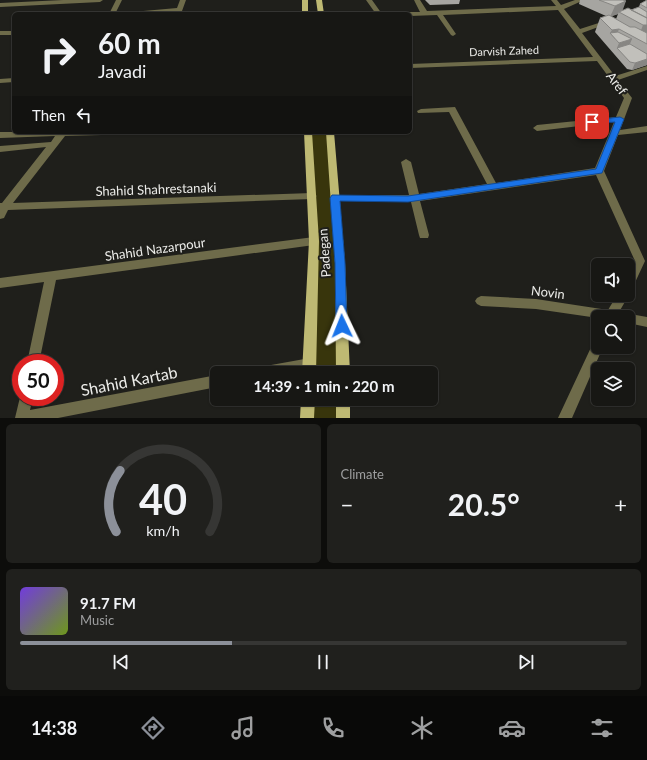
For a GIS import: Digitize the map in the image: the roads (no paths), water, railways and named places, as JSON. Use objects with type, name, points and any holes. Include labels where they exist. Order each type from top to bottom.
[{"type":"main road","points":[[305,0],[305,12]]},
{"type":"main road","points":[[319,0],[321,12]]},
{"type":"main road","name":"Padegan","points":[[308,134],[314,241],[309,366]]},
{"type":"main road","name":"Padegan","points":[[330,134],[340,263],[343,366]]},
{"type":"main road","points":[[307,418],[308,406]]},
{"type":"main road","points":[[343,406],[343,418]]},
{"type":"street","points":[[0,5],[100,0]]},
{"type":"street","points":[[113,12],[119,0]]},
{"type":"street","points":[[156,12],[180,10],[183,0]]},
{"type":"street","points":[[369,0],[378,12]]},
{"type":"street","points":[[417,0],[425,14]]},
{"type":"street","name":"Aref","points":[[554,0],[628,98],[599,171]]},
{"type":"street","points":[[412,14],[560,8],[581,0]]},
{"type":"street","points":[[439,13],[453,34]]},
{"type":"street","points":[[578,32],[615,19]]},
{"type":"street","points":[[0,34],[12,34]]},
{"type":"street","name":"Darvish Zahed","points":[[412,66],[599,59]]},
{"type":"street","points":[[614,79],[647,68]]},
{"type":"street","points":[[0,81],[12,80]]},
{"type":"street","points":[[421,111],[452,109],[493,187]]},
{"type":"street","points":[[537,128],[620,119]]},
{"type":"street","points":[[614,133],[647,129]]},
{"type":"street","points":[[0,135],[32,134]]},
{"type":"street","points":[[2,210],[62,134]]},
{"type":"street","points":[[0,149],[54,144]]},
{"type":"street","points":[[406,162],[424,235]]},
{"type":"street","points":[[335,198],[415,198],[599,171],[640,261],[642,270],[635,278]]},
{"type":"street","name":"Shahid Shahrestanaki","points":[[2,210],[312,196]]},
{"type":"street","name":"Shahid Nazarpour","points":[[0,283],[314,241]]},
{"type":"street","points":[[35,354],[51,277]]},
{"type":"street","name":"Novin","points":[[481,301],[536,304],[591,312]]},
{"type":"street","points":[[635,319],[647,322]]},
{"type":"street","points":[[565,418],[594,354]]},
{"type":"street","name":"Shahid Kartab","points":[[23,418],[210,382]]},
{"type":"street","points":[[23,418],[25,406]]}]
